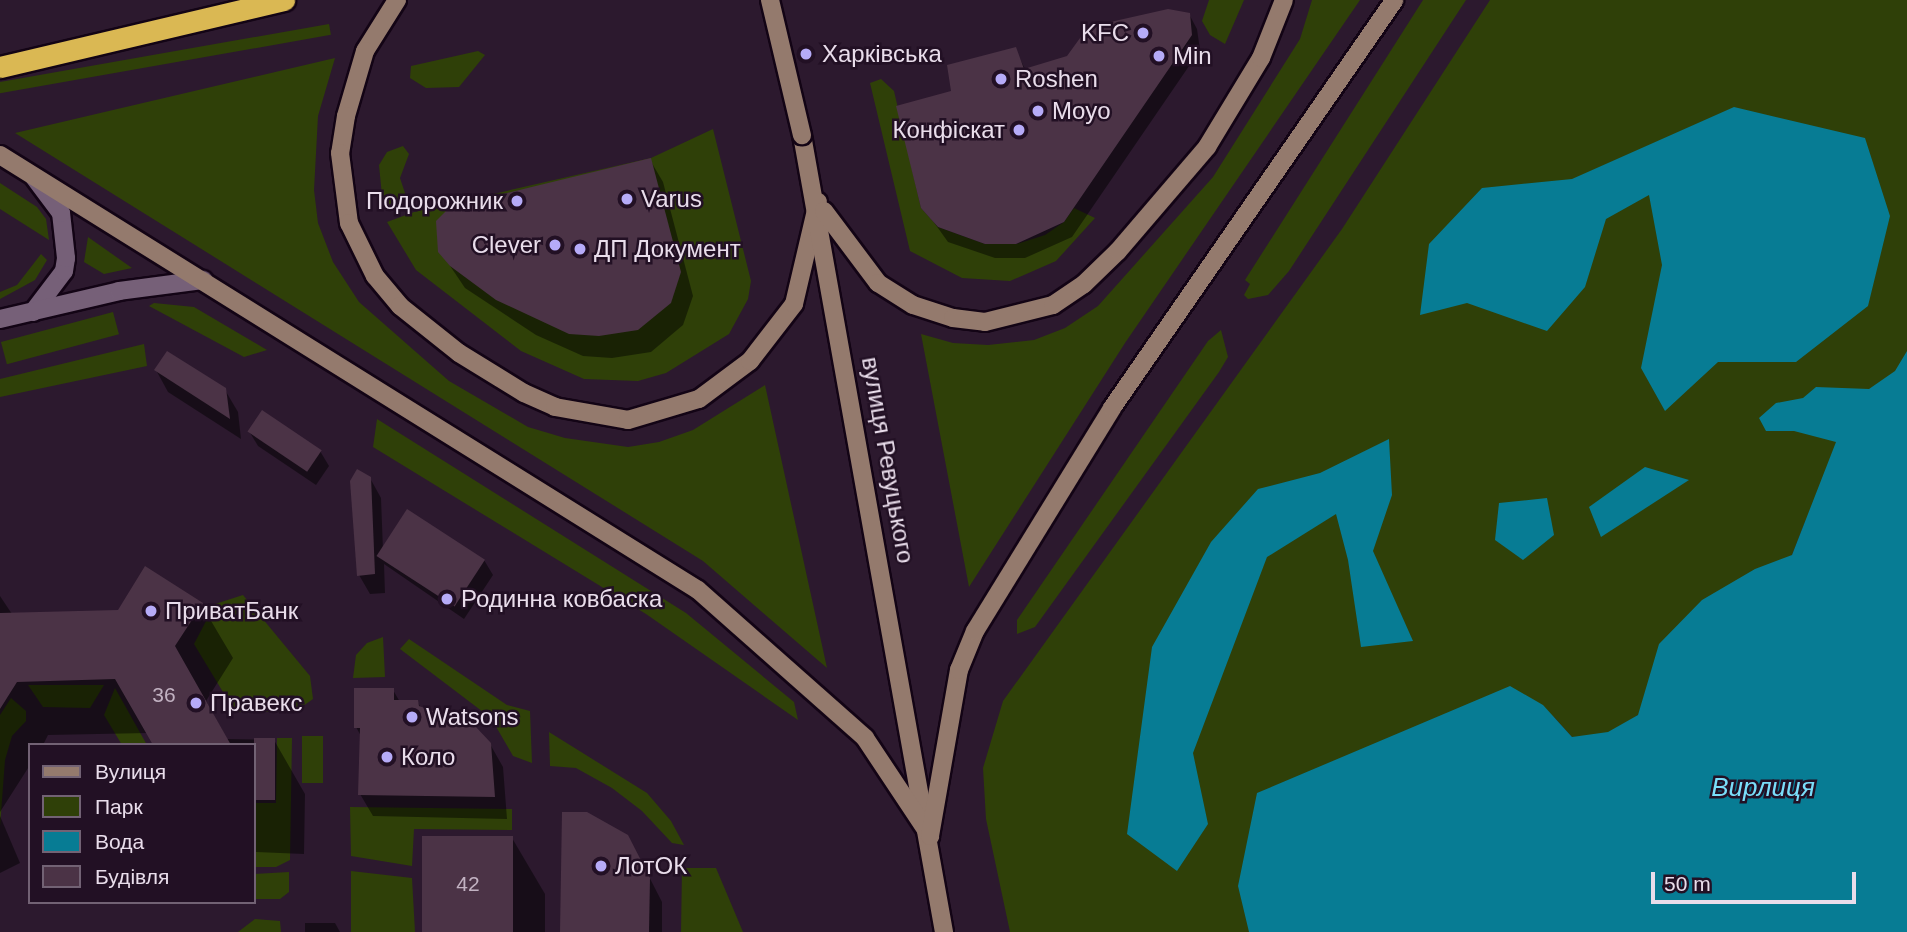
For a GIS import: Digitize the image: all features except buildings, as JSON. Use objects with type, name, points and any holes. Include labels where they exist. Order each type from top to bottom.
[{"type":"highway","points":[[0,67],[284,0]]},
{"type":"street","points":[[397,0],[365,51],[346,116],[340,153],[349,223],[375,276],[400,306],[459,353],[524,393],[555,407],[628,420],[660,414],[699,399],[750,361],[794,304],[818,202]]},
{"type":"street","name":"вулиця Ревуцького","points":[[770,0],[818,202],[930,836],[944,932]]},
{"type":"street","points":[[818,202],[848,249],[878,283],[913,305],[953,318],[985,322],[1053,305],[1084,284],[1118,251],[1207,147],[1261,58],[1284,0]]},
{"type":"street","points":[[930,836],[959,670],[975,631],[1112,408],[1394,0]]},
{"type":"street","points":[[0,155],[698,590],[865,738],[930,836]]},
{"type":"street","points":[[29,172],[61,213],[66,246],[64,271],[33,312]]},
{"type":"street","points":[[0,319],[119,291],[203,281]]},
{"type":"green space","points":[[1209,0],[1244,0],[1225,44],[1210,35],[1202,21]]},
{"type":"green space","points":[[1312,0],[1360,0],[1125,343],[969,587],[921,334],[953,343],[988,345],[1034,340],[1065,328],[1098,306],[1213,177],[1300,39]]},
{"type":"green space","points":[[1423,0],[1466,0],[1289,271],[1268,295],[1248,299],[1244,295],[1250,284],[1245,280]]},
{"type":"green space","points":[[1490,0],[1907,0],[1907,371],[1805,522],[1792,555],[1638,715],[1604,736],[1572,737],[1554,717],[1267,932],[1010,932],[986,819],[983,768],[1003,701],[1342,229]]},
{"type":"green space","points":[[329,24],[331,35],[0,93],[0,82]]},
{"type":"green space","points":[[478,51],[485,55],[459,87],[426,88],[410,78],[411,66]]},
{"type":"green space","points":[[335,58],[318,116],[314,190],[318,223],[333,262],[359,302],[449,381],[528,427],[565,438],[628,447],[659,442],[693,430],[765,385],[827,668],[703,561],[15,133]]},
{"type":"green space","points":[[881,79],[894,91],[921,208],[938,227],[985,244],[1017,244],[1045,235],[1064,222],[1074,208],[1095,218],[1056,261],[1010,281],[962,278],[910,251],[870,83]]},
{"type":"green space","points":[[713,129],[751,281],[748,299],[729,334],[666,373],[638,381],[584,379],[521,351],[416,270],[387,222],[414,212],[651,158]]},
{"type":"green space","points":[[403,146],[409,154],[400,178],[407,199],[383,206],[379,165],[387,152]]},
{"type":"green space","points":[[0,183],[37,207],[46,219],[49,240],[0,209]]},
{"type":"green space","points":[[88,237],[132,268],[104,274],[84,262]]},
{"type":"green space","points":[[41,254],[47,260],[35,280],[0,299],[0,292],[17,285]]},
{"type":"green space","points":[[154,303],[194,307],[267,350],[244,357],[149,306]]},
{"type":"green space","points":[[113,312],[119,334],[7,364],[1,342]]},
{"type":"green space","points":[[1221,330],[1228,357],[1219,372],[1035,627],[1017,634],[1017,620],[1208,341]]},
{"type":"green space","points":[[144,344],[147,366],[0,397],[0,379]]},
{"type":"green space","points":[[377,419],[686,613],[794,702],[798,720],[646,614],[373,447]]},
{"type":"green space","points":[[243,595],[310,676],[313,699],[296,711],[235,712],[194,644],[215,604]]},
{"type":"green space","points":[[383,637],[385,677],[353,678],[356,655],[367,643]]},
{"type":"green space","points":[[409,639],[507,705],[530,711],[532,763],[513,756],[491,718],[400,649]]},
{"type":"green space","points":[[28,685],[104,685],[90,708],[43,707]]},
{"type":"green space","points":[[115,688],[146,743],[121,743],[104,715]]},
{"type":"green space","points":[[11,698],[26,711],[26,721],[12,736],[5,760],[0,827],[0,715]]},
{"type":"green space","points":[[549,732],[647,793],[671,821],[684,845],[672,843],[642,811],[612,788],[576,768],[550,766]]},
{"type":"green space","points":[[302,736],[323,736],[323,783],[302,783]]},
{"type":"green space","points":[[277,738],[292,738],[290,860],[276,867],[256,867],[256,803],[276,803]]},
{"type":"green space","points":[[350,807],[512,809],[512,830],[414,829],[412,866],[351,856]]},
{"type":"green space","points":[[682,868],[716,868],[743,932],[681,932]]},
{"type":"green space","points":[[351,871],[412,878],[415,932],[351,932]]},
{"type":"green space","points":[[289,872],[289,892],[280,899],[256,899],[256,874]]},
{"type":"green space","points":[[255,919],[280,921],[281,932],[238,932]]},
{"type":"water","points":[[1734,107],[1865,138],[1890,216],[1868,306],[1796,362],[1718,362],[1665,411],[1641,368],[1662,265],[1649,195],[1606,219],[1585,287],[1547,331],[1467,303],[1420,315],[1429,244],[1482,188],[1572,179]]},
{"type":"water","name":"Вирлиця","points":[[1907,351],[1907,932],[1249,932],[1238,886],[1257,793],[1510,686],[1543,705],[1572,737],[1608,732],[1638,715],[1659,644],[1702,600],[1755,569],[1792,555],[1836,442],[1794,431],[1766,431],[1759,418],[1776,403],[1803,398],[1816,387],[1869,389],[1895,371]]},
{"type":"water","points":[[1389,439],[1392,495],[1373,551],[1413,641],[1361,647],[1348,560],[1336,514],[1267,557],[1193,753],[1208,824],[1177,871],[1127,834],[1152,647],[1211,542],[1258,489],[1320,473]]},
{"type":"water","points":[[1645,467],[1689,480],[1601,537],[1589,507]]},
{"type":"water","points":[[1547,498],[1554,535],[1523,560],[1495,540],[1499,503]]},
{"type":"place","name":"KFC","points":[[1143,33]]},
{"type":"place","name":"Харківська","points":[[806,54]]},
{"type":"place","name":"Min","points":[[1159,56]]},
{"type":"place","name":"Roshen","points":[[1001,79]]},
{"type":"place","name":"Moyo","points":[[1038,111]]},
{"type":"place","name":"Конфіскат","points":[[1019,130]]},
{"type":"place","name":"Varus","points":[[627,199]]},
{"type":"place","name":"Подорожник","points":[[517,201]]},
{"type":"place","name":"Clever","points":[[555,245]]},
{"type":"place","name":"ДП Документ","points":[[580,249]]},
{"type":"place","name":"Родинна ковбаска","points":[[447,599]]},
{"type":"place","name":"ПриватБанк","points":[[151,611]]},
{"type":"place","name":"Правекс","points":[[196,703]]},
{"type":"place","name":"Watsons","points":[[412,717]]},
{"type":"place","name":"Коло","points":[[387,757]]},
{"type":"place","name":"ЛотОК","points":[[601,866]]}]
